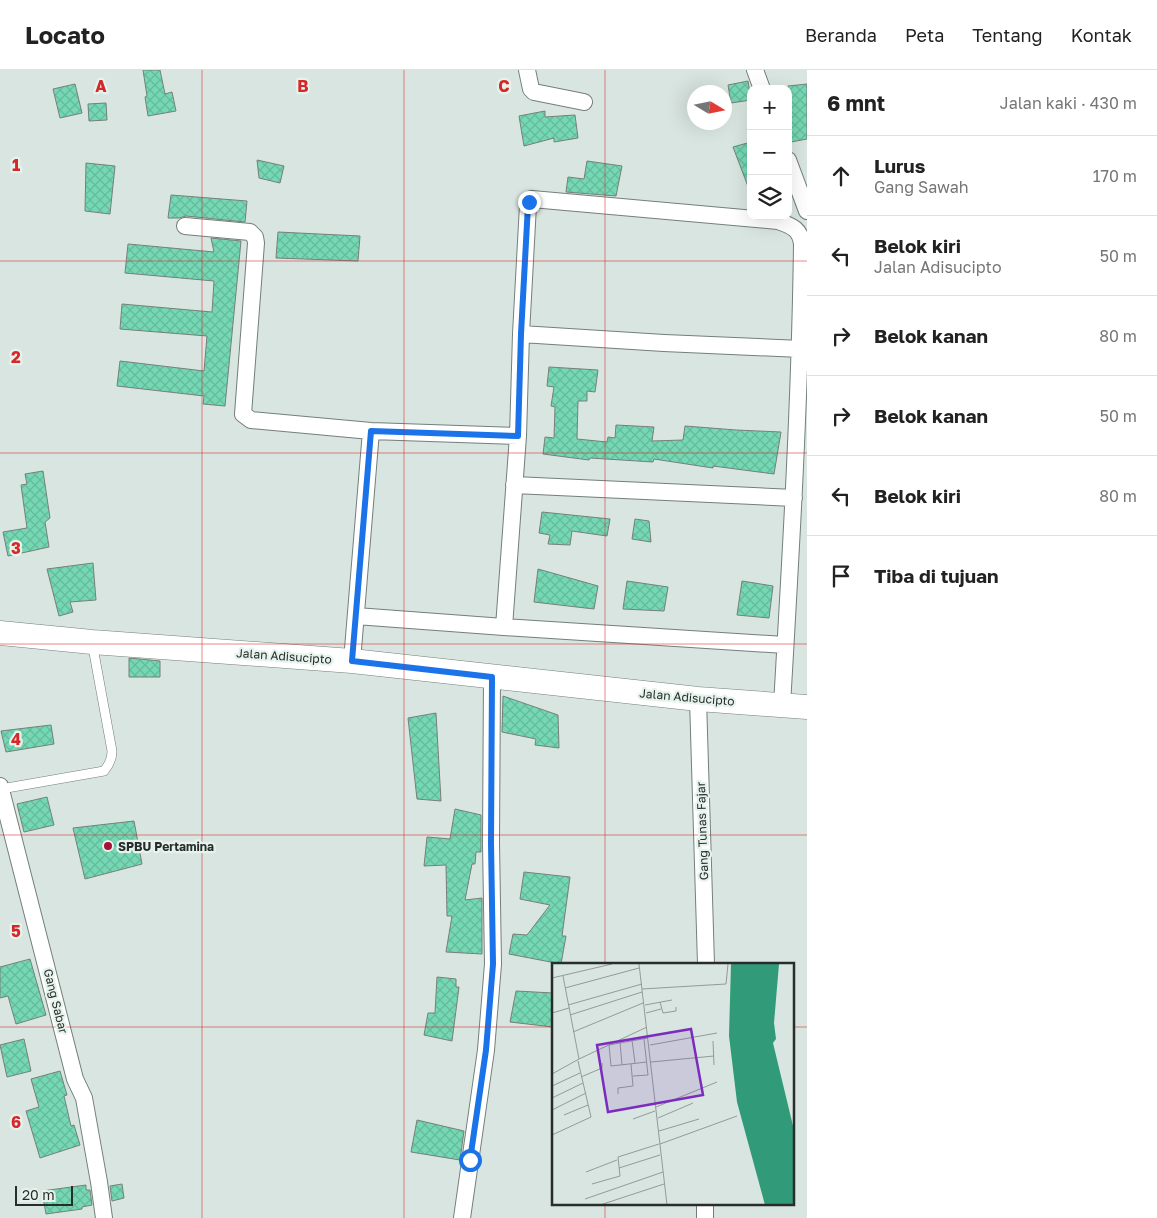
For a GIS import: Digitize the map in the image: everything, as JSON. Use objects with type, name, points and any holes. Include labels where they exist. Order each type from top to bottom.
[{"type":"main road","name":"Jalan Adisucipto","points":[[0,633],[92,642],[352,661],[698,699],[807,707]]},
{"type":"street","points":[[527,70],[531,89],[534,92],[584,102]]},
{"type":"street","points":[[755,70],[761,85]]},
{"type":"street","points":[[792,171],[807,212]]},
{"type":"street","points":[[504,627],[518,436],[528,205],[532,199],[778,221],[798,231],[801,236],[800,349],[794,498],[782,705]]},
{"type":"street","points":[[185,226],[250,232],[255,237],[243,414],[251,420],[371,431],[518,436]]},
{"type":"street","points":[[521,334],[800,349]]},
{"type":"street","points":[[352,661],[371,431]]},
{"type":"street","points":[[514,485],[794,498]]},
{"type":"street","points":[[356,616],[785,645]]},
{"type":"street","points":[[462,1218],[486,1050],[493,964],[491,843],[492,677]]},
{"type":"street","name":"Gang Tunas Fajar","points":[[698,699],[706,963]]},
{"type":"street","name":"Gang Sabar","points":[[0,787],[76,1079],[84,1098],[104,1218]]},
{"type":"lane","points":[[0,787],[104,771],[108,767],[112,758],[112,751],[92,642]]},
{"type":"building","points":[[143,70],[160,70],[165,94],[172,92],[176,111],[148,116]]},
{"type":"building","points":[[748,81],[747,101],[732,103],[732,85],[728,85]]},
{"type":"building","points":[[75,84],[82,113],[60,118],[53,89]]},
{"type":"building","points":[[807,84],[807,139],[792,142],[792,130],[792,86]]},
{"type":"building","points":[[106,103],[107,120],[89,121],[88,104]]},
{"type":"building","points":[[545,111],[545,117],[575,115],[578,138],[554,142],[554,138],[524,146],[519,116]]},
{"type":"building","points":[[747,143],[747,184],[733,147]]},
{"type":"building","points":[[257,160],[284,166],[280,183],[259,178]]},
{"type":"building","points":[[587,161],[622,166],[616,196],[566,192],[568,177],[584,179]]},
{"type":"building","points":[[86,163],[115,166],[110,214],[85,211]]},
{"type":"building","points":[[171,195],[247,201],[245,222],[186,216],[168,218]]},
{"type":"building","points":[[278,232],[360,236],[358,261],[276,258]]},
{"type":"building","points":[[211,238],[241,241],[225,406],[203,404],[204,396],[117,386],[120,361],[204,371],[207,336],[120,329],[122,304],[212,312],[214,281],[125,273],[128,244],[214,252]]},
{"type":"building","points":[[549,367],[598,370],[595,392],[587,391],[587,401],[578,401],[577,439],[607,442],[608,437],[615,438],[616,425],[654,427],[652,441],[683,440],[685,426],[781,432],[774,474],[713,466],[713,468],[654,459],[653,462],[590,458],[589,460],[543,454],[545,437],[554,438],[555,407],[551,406],[554,387],[547,386]]},
{"type":"building","points":[[43,471],[50,518],[45,522],[49,547],[8,556],[3,532],[27,528],[21,485],[27,484],[25,474]]},
{"type":"building","points":[[542,512],[610,519],[607,536],[572,531],[570,545],[548,544],[550,535],[539,533]]},
{"type":"building","points":[[635,519],[649,521],[651,542],[632,539]]},
{"type":"building","points":[[93,563],[96,600],[70,602],[73,612],[59,616],[47,569]]},
{"type":"building","points":[[538,569],[598,586],[594,609],[534,602]]},
{"type":"building","points":[[627,581],[668,587],[664,611],[623,609]]},
{"type":"building","points":[[742,581],[773,586],[769,618],[737,615]]},
{"type":"building","points":[[129,658],[160,661],[160,677],[129,677]]},
{"type":"building","points":[[503,696],[558,715],[559,748],[535,745],[536,739],[502,732]]},
{"type":"building","points":[[436,713],[441,801],[417,799],[408,718]]},
{"type":"building","points":[[51,725],[54,744],[6,752],[1,731]]},
{"type":"building","points":[[47,797],[54,825],[24,832],[17,804]]},
{"type":"building","points":[[455,809],[481,815],[481,852],[476,852],[475,864],[472,864],[465,900],[482,898],[482,954],[446,952],[452,916],[447,916],[446,865],[424,866],[427,837],[450,839]]},
{"type":"building","name":"SPBU Pertamina","points":[[134,821],[142,864],[85,879],[73,828]]},
{"type":"building","points":[[524,872],[570,877],[562,936],[566,936],[561,963],[509,954],[513,934],[527,935],[550,905],[520,899]]},
{"type":"building","points":[[30,959],[46,1015],[16,1024],[8,996],[0,998],[0,967]]},
{"type":"building","points":[[437,977],[456,979],[456,987],[459,987],[452,1041],[424,1035],[428,1013],[435,1013]]},
{"type":"building","points":[[516,991],[552,993],[552,1027],[510,1022]]},
{"type":"building","points":[[24,1039],[31,1071],[7,1077],[0,1045]]},
{"type":"building","points":[[60,1071],[67,1095],[64,1096],[71,1126],[74,1125],[80,1145],[40,1158],[26,1111],[39,1107],[31,1079]]},
{"type":"building","points":[[417,1120],[464,1131],[460,1160],[411,1152]]},
{"type":"building","points":[[122,1184],[124,1198],[112,1201],[110,1186]]},
{"type":"building","points":[[86,1185],[86,1190],[90,1190],[92,1205],[82,1207],[82,1209],[46,1214],[42,1191]]},
{"type":"place","name":"SPBU Pertamina","points":[[108,846]]},
{"type":"route","points":[[470,1160],[486,1050],[493,964],[491,843],[492,677],[352,661],[371,431],[518,436],[521,334],[529,202]]}]
